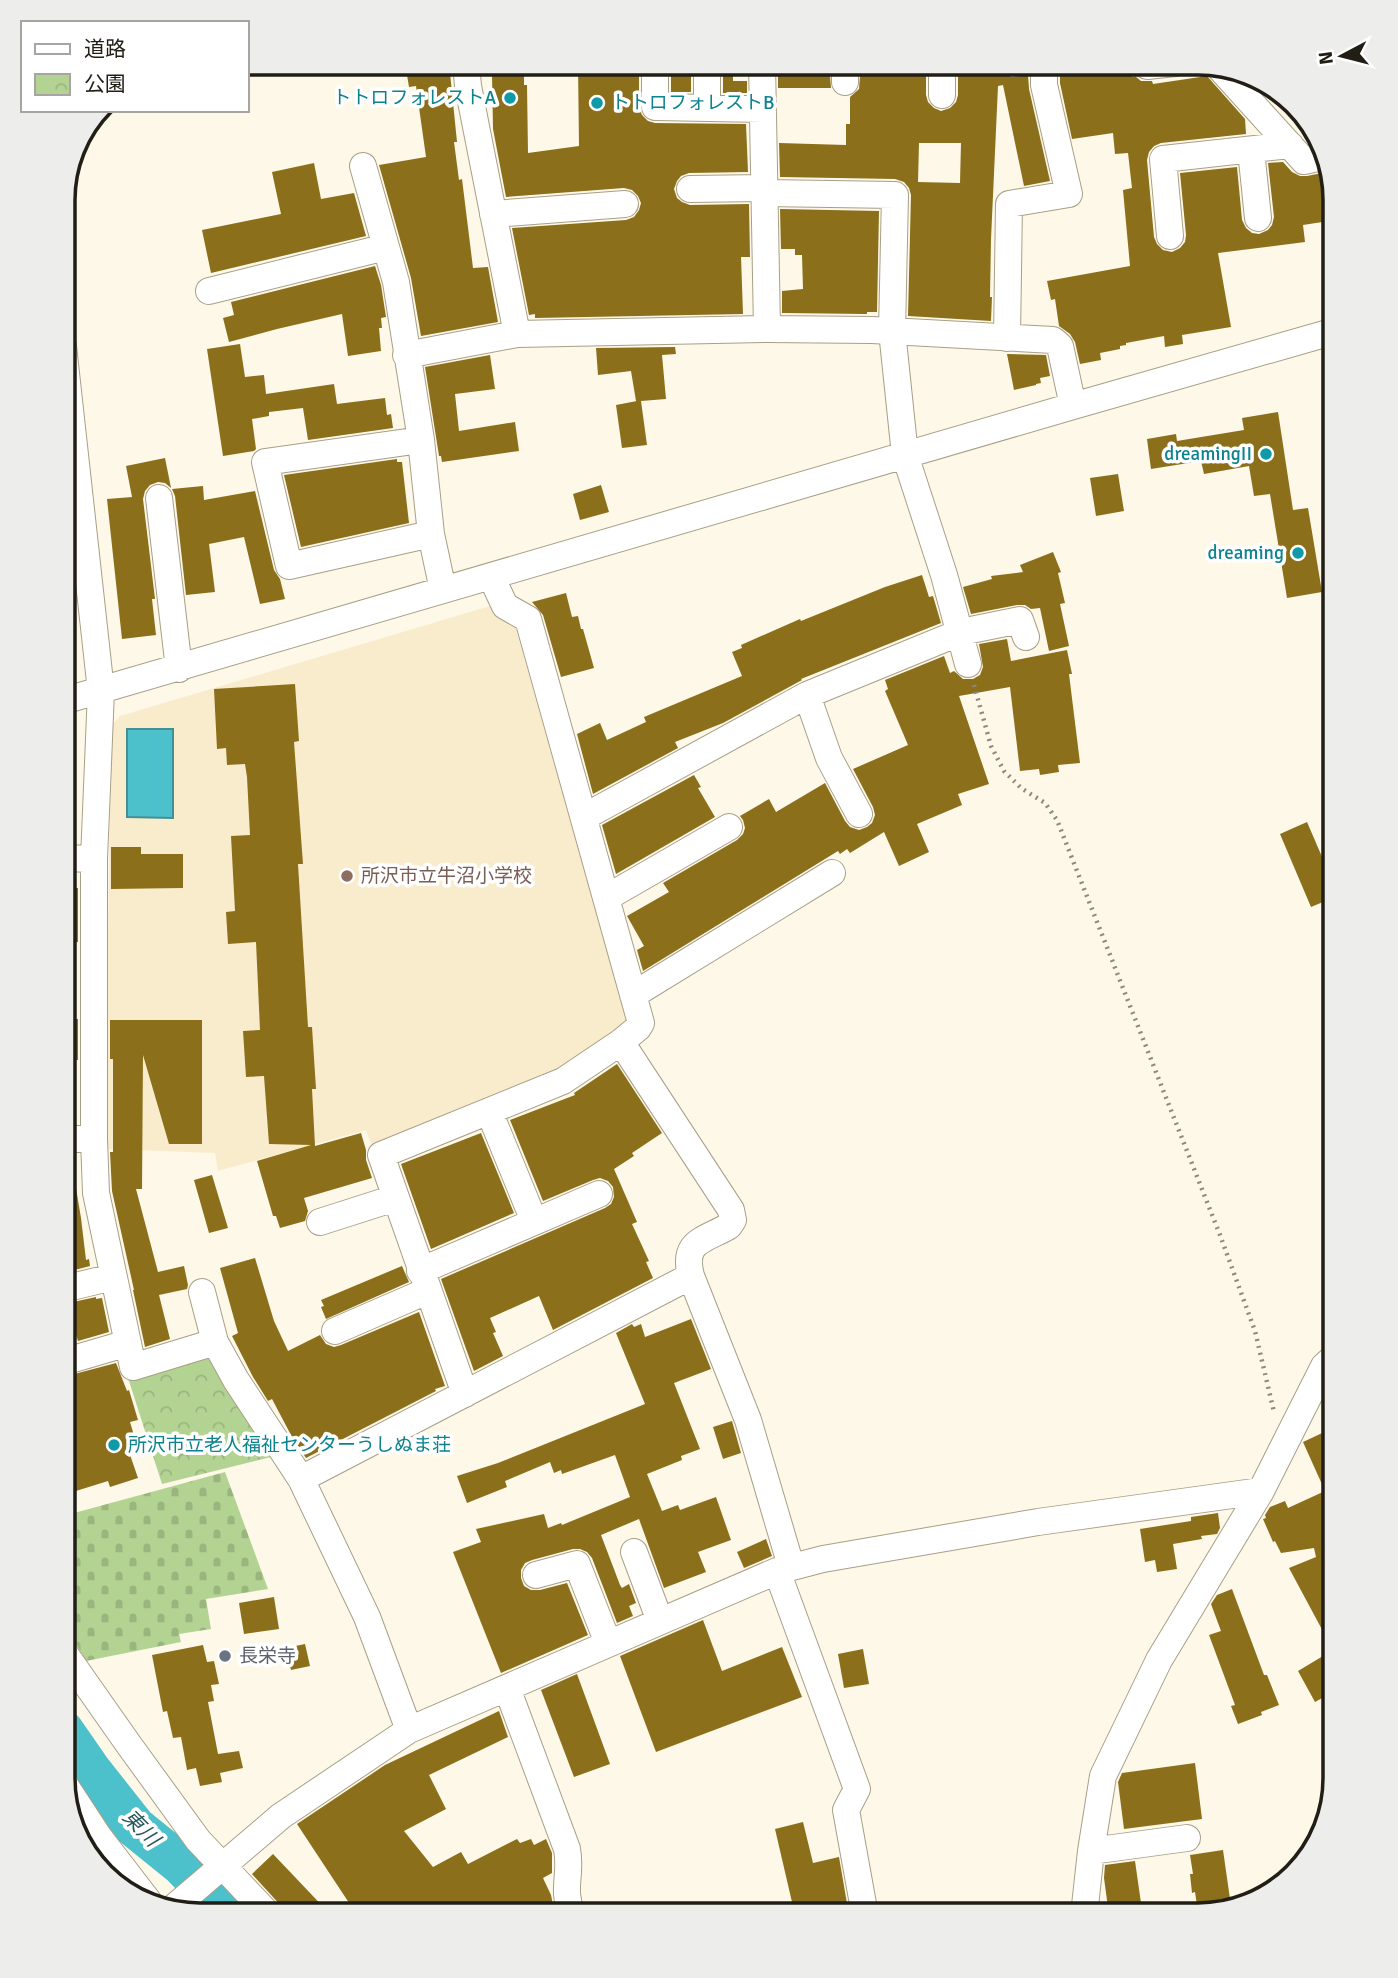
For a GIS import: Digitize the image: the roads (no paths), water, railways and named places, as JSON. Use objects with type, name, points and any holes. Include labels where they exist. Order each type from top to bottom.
[{"type":"street","points":[[468,76],[517,334]]},
{"type":"street","points":[[655,76],[655,107],[762,109]]},
{"type":"street","points":[[707,76],[707,107]]},
{"type":"street","points":[[762,76],[768,329]]},
{"type":"street","points":[[942,76],[942,95]]},
{"type":"street","points":[[1007,338],[1009,204],[1069,194],[1044,76]]},
{"type":"street","points":[[1231,80],[1304,161],[1315,159]]},
{"type":"street","points":[[1170,236],[1163,159],[1290,145]]},
{"type":"street","points":[[1251,150],[1258,218]]},
{"type":"street","points":[[363,166],[396,282],[421,440],[431,534],[443,590]]},
{"type":"street","points":[[690,189],[895,195],[892,331],[905,455],[961,632],[968,664]]},
{"type":"street","points":[[493,214],[625,204]]},
{"type":"street","points":[[209,291],[386,247]]},
{"type":"street","points":[[406,355],[517,334],[768,329],[892,331],[1054,340],[1060,346],[1073,406]]},
{"type":"street","points":[[76,698],[1323,334]]},
{"type":"street","points":[[421,440],[265,462],[289,566],[431,534]]},
{"type":"street","points":[[76,462],[101,691],[94,859],[96,1194],[133,1367],[215,1342]]},
{"type":"street","points":[[159,498],[179,669]]},
{"type":"street","points":[[465,1394],[381,1155],[563,1081],[621,1042],[641,1023],[528,619],[505,606],[491,576]]},
{"type":"street","points":[[584,817],[807,695],[961,632],[1020,620],[1026,637]]},
{"type":"street","points":[[807,695],[829,758],[859,814]]},
{"type":"street","points":[[606,898],[729,827]]},
{"type":"street","points":[[76,858],[94,859]]},
{"type":"street","points":[[633,995],[832,873]]},
{"type":"street","points":[[621,1042],[731,1210],[733,1220],[729,1226],[692,1247],[688,1264],[748,1420],[784,1568],[857,1788],[846,1810],[862,1903]]},
{"type":"street","points":[[489,1111],[534,1221]]},
{"type":"street","points":[[75,1139],[94,1139]]},
{"type":"street","points":[[335,1331],[534,1221],[599,1194]]},
{"type":"street","points":[[320,1222],[395,1198]]},
{"type":"street","points":[[301,1479],[691,1276]]},
{"type":"street","points":[[75,1286],[113,1277]]},
{"type":"street","points":[[202,1292],[215,1342],[236,1380],[301,1479],[367,1617],[409,1730]]},
{"type":"street","points":[[75,1358],[128,1343]]},
{"type":"street","points":[[1085,1903],[1103,1776],[1158,1660],[1261,1491],[1323,1368]]},
{"type":"street","points":[[182,1901],[281,1816],[409,1730],[784,1568],[1038,1522],[1261,1491]]},
{"type":"street","points":[[634,1552],[660,1621]]},
{"type":"street","points":[[536,1574],[577,1564],[608,1643]]},
{"type":"street","points":[[75,1668],[198,1840],[216,1873],[252,1902]]},
{"type":"street","points":[[507,1688],[567,1849],[569,1861],[565,1889],[568,1902]]},
{"type":"street","points":[[79,1807],[135,1884]]},
{"type":"street","points":[[1091,1850],[1187,1838]]},
{"type":"water","points":[[127,729],[173,729],[173,818],[127,817]]},
{"type":"waterway","name":"東川","points":[[75,1748],[135,1827],[182,1865],[218,1902]]},
{"type":"place","name":"トトロフォレストA","points":[[510,98]]},
{"type":"place","name":"トトロフォレストB","points":[[597,103]]},
{"type":"place","name":"dreamingII","points":[[1266,454]]},
{"type":"place","name":"dreaming","points":[[1298,553]]},
{"type":"place","name":"所沢市立牛沼小学校","points":[[347,876]]},
{"type":"place","name":"所沢市立老人福祉センターうしぬま荘","points":[[114,1445]]},
{"type":"place","name":"長栄寺","points":[[225,1656]]}]
